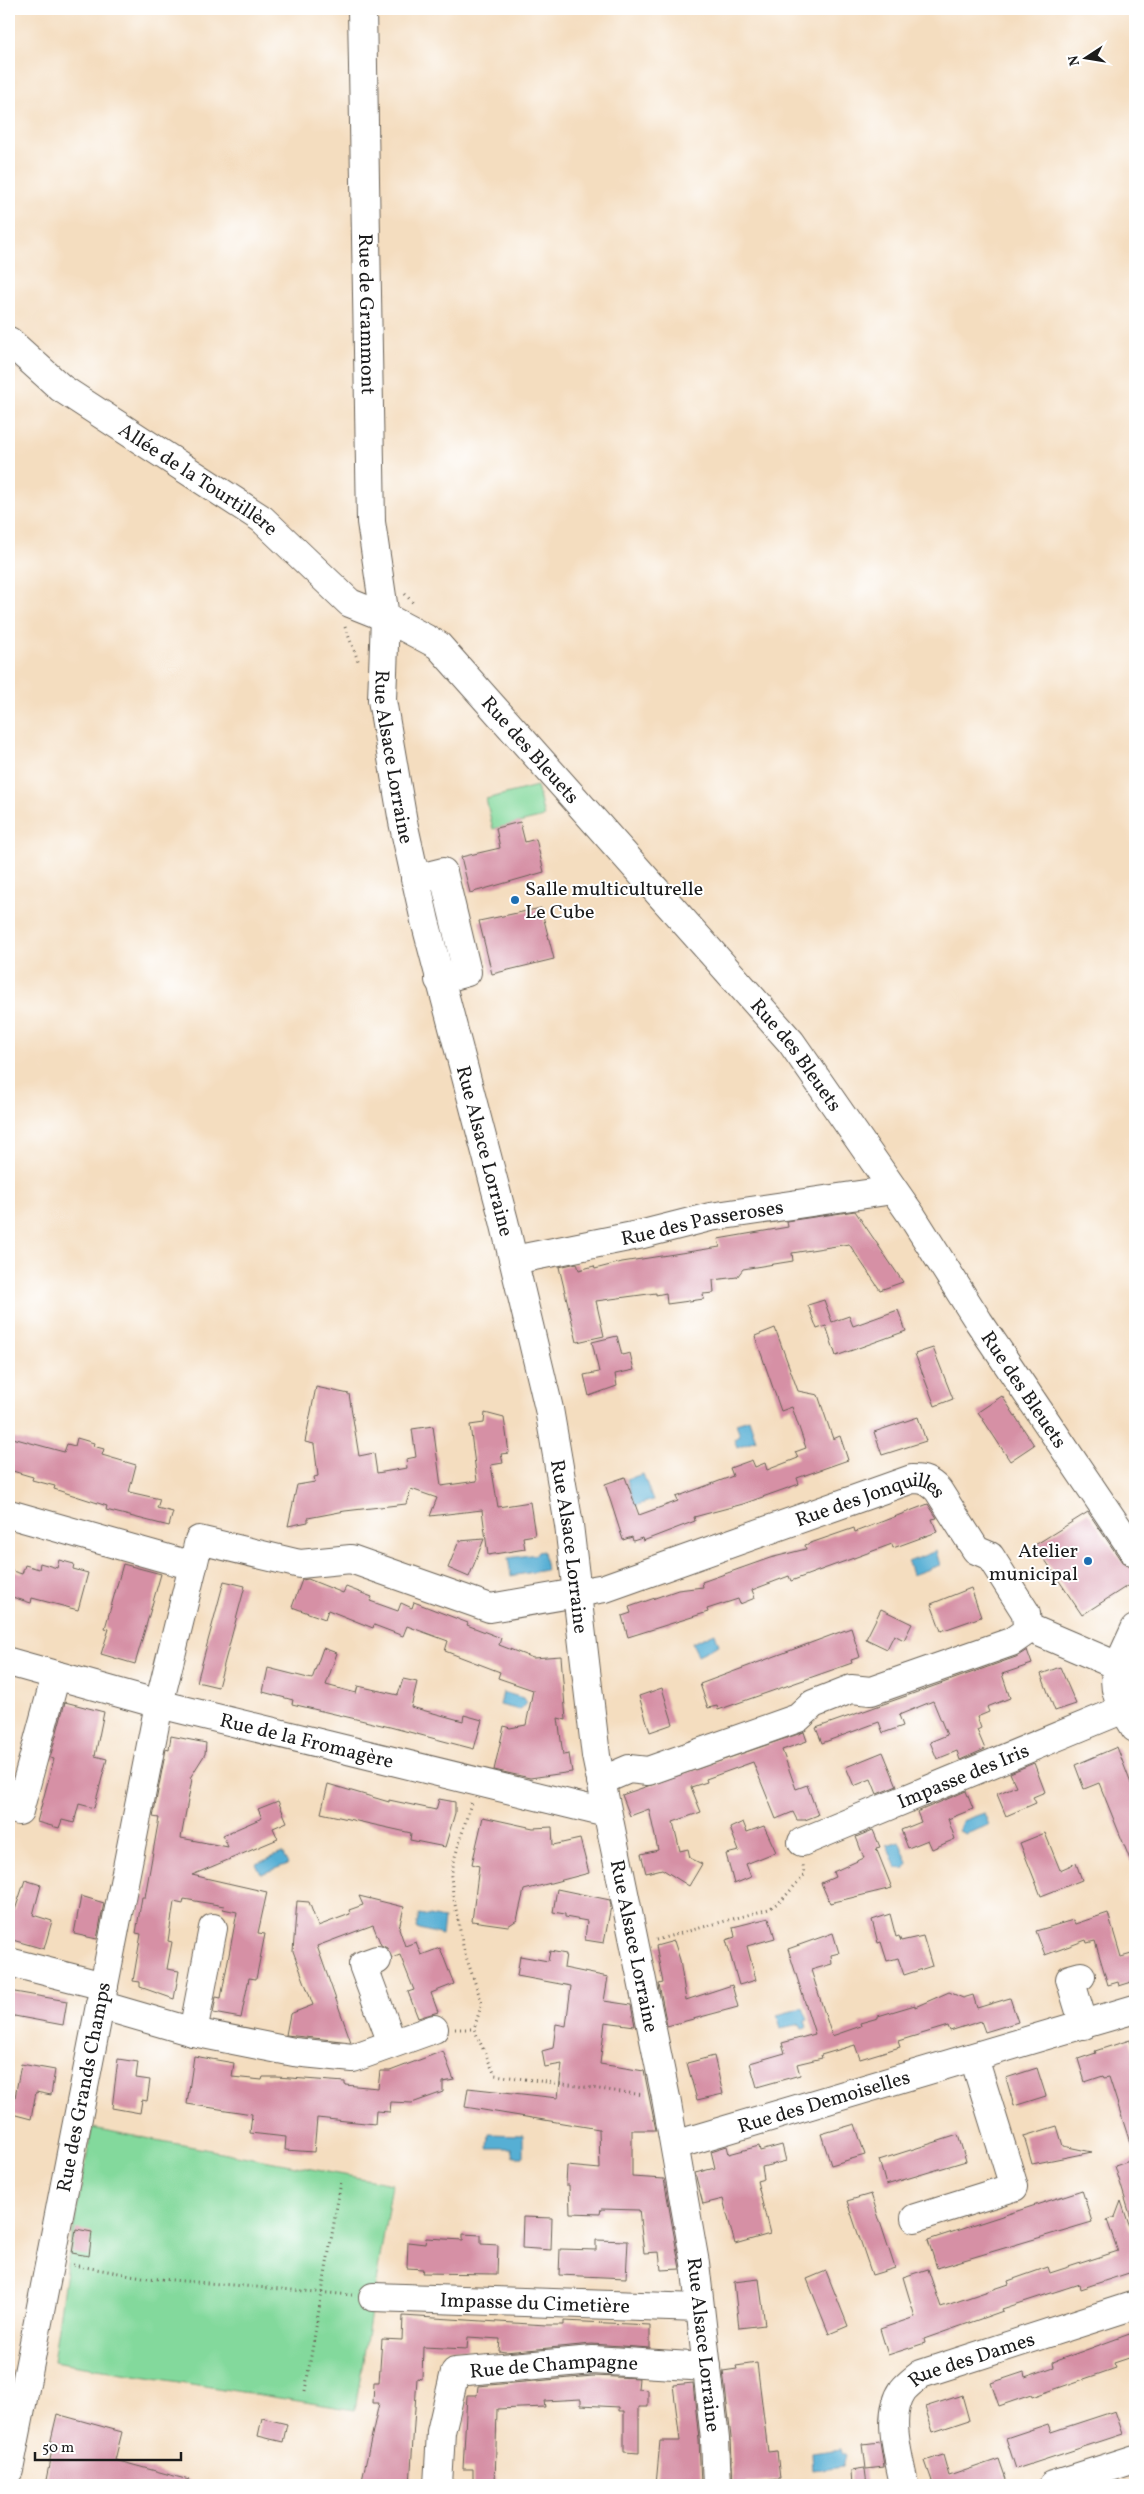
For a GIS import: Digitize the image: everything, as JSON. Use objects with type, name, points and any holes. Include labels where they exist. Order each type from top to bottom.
[{"type":"street","name":"Rue de Grammont","points":[[362,9],[371,522],[385,617]]},
{"type":"street","name":"Allée de la Tourtillère","points":[[9,341],[62,388],[262,519],[350,603],[385,617]]},
{"type":"street","name":"Rue Alsace Lorraine","points":[[385,617],[382,700],[394,775],[415,879],[439,980],[514,1260],[551,1418],[569,1524],[590,1720],[606,1813],[666,2098],[695,2263],[707,2367],[717,2485]]},
{"type":"street","name":"Rue des Bleuets","points":[[385,617],[438,645],[784,1035],[893,1190],[979,1322],[1135,1553]]},
{"type":"street","name":"Rue des Passeroses","points":[[514,1260],[643,1234],[710,1217],[893,1190]]},
{"type":"street","name":"Rue des Jonquilles","points":[[576,1594],[606,1588],[912,1479],[920,1479],[930,1482],[938,1490],[976,1550],[990,1556],[1026,1613],[1026,1627]]},
{"type":"street","points":[[9,1514],[193,1566]]},
{"type":"street","name":"Rue des Grands Champs","points":[[9,2470],[48,2260],[159,1704],[199,1540],[300,1564],[351,1559],[490,1608],[576,1594]]},
{"type":"street","points":[[601,1781],[629,1769],[648,1771],[798,1718],[813,1704],[851,1690],[871,1691],[1011,1642],[1024,1633],[1026,1627],[1118,1666]]},
{"type":"street","points":[[1130,1718],[1114,1685],[1118,1666],[1135,1629]]},
{"type":"street","name":"Rue de la Fromagère","points":[[9,1662],[159,1704],[478,1780],[606,1813]]},
{"type":"street","points":[[9,1808],[19,1811],[56,1675]]},
{"type":"street","name":"Impasse des Iris","points":[[802,1842],[1130,1718]]},
{"type":"street","points":[[193,2032],[213,1928]]},
{"type":"street","points":[[377,1960],[363,1965],[392,2043]]},
{"type":"street","points":[[9,1962],[193,2032],[294,2052],[353,2058],[434,2029]]},
{"type":"street","points":[[1081,1976],[1070,1979],[1084,2025]]},
{"type":"street","name":"Rue des Demoiselles","points":[[675,2145],[1135,2009]]},
{"type":"street","points":[[915,2218],[1014,2187],[974,2058]]},
{"type":"street","name":"Impasse du Cimetière","points":[[372,2297],[699,2308]]},
{"type":"street","name":"Rue des Dames","points":[[904,2485],[895,2426],[895,2407],[904,2390],[921,2374],[1135,2304]]},
{"type":"street","name":"Rue de Champagne","points":[[438,2485],[441,2432],[456,2372],[593,2360],[707,2367]]},
{"type":"street","points":[[1053,2485],[1135,2459]]},
{"type":"path","points":[[402,590],[418,608]]},
{"type":"path","points":[[478,1780],[451,1876],[464,1951],[482,2003],[474,2029],[495,2075],[666,2098]]},
{"type":"path","points":[[634,1946],[770,1909],[782,1900],[804,1875],[802,1842]]},
{"type":"path","points":[[305,2391],[341,2182]]},
{"type":"path","points":[[48,2260],[148,2278],[372,2297]]},
{"type":"green space","points":[[537,786],[544,817],[493,829],[486,799]]},
{"type":"green space","points":[[92,2128],[392,2184],[355,2410],[53,2362],[67,2264]]},
{"type":"water","points":[[749,1419],[756,1440],[737,1447],[734,1439],[740,1436],[736,1423]]},
{"type":"water","points":[[643,1474],[653,1500],[635,1506],[627,1479]]},
{"type":"water","points":[[543,1551],[546,1570],[511,1576],[508,1558],[537,1554],[537,1552]]},
{"type":"water","points":[[936,1551],[940,1565],[912,1575],[908,1562]]},
{"type":"water","points":[[715,1633],[719,1645],[698,1655],[692,1643]]},
{"type":"water","points":[[503,1692],[523,1698],[526,1703],[520,1710],[500,1705]]},
{"type":"water","points":[[984,1813],[989,1825],[966,1834],[959,1831],[962,1821]]},
{"type":"water","points":[[899,1841],[908,1863],[904,1869],[896,1868],[887,1845]]},
{"type":"water","points":[[282,1853],[288,1864],[261,1874],[256,1864]]},
{"type":"water","points":[[419,1914],[444,1919],[442,1935],[416,1928]]},
{"type":"water","points":[[803,2008],[808,2020],[805,2021],[807,2027],[802,2028],[800,2024],[781,2028],[777,2015]]},
{"type":"water","points":[[489,2134],[523,2135],[523,2157],[514,2157],[512,2148],[488,2148]]},
{"type":"water","points":[[841,2449],[842,2453],[846,2456],[843,2466],[813,2470],[812,2453]]},
{"type":"building","points":[[520,822],[525,842],[536,839],[544,872],[470,893],[461,857],[500,848],[496,828]]},
{"type":"building","points":[[541,908],[554,959],[492,974],[479,921]]},
{"type":"building","points":[[855,1211],[903,1282],[880,1290],[849,1244],[792,1253],[793,1261],[743,1269],[737,1277],[713,1280],[714,1293],[703,1294],[704,1299],[667,1304],[666,1293],[656,1295],[656,1293],[596,1301],[604,1336],[577,1342],[559,1267],[577,1263],[579,1270],[594,1266],[595,1269],[622,1262],[720,1247],[718,1239],[788,1227],[787,1221]]},
{"type":"building","points":[[824,1300],[832,1322],[849,1316],[853,1326],[898,1310],[906,1331],[836,1356],[826,1326],[817,1329],[808,1305]]},
{"type":"building","points":[[775,1328],[798,1391],[818,1395],[833,1439],[840,1436],[848,1460],[797,1478],[799,1484],[743,1504],[694,1517],[695,1521],[643,1541],[642,1538],[633,1541],[632,1537],[623,1540],[605,1484],[625,1477],[639,1515],[678,1501],[676,1497],[733,1476],[730,1468],[752,1460],[755,1467],[765,1463],[767,1470],[798,1458],[795,1452],[806,1448],[792,1407],[781,1411],[755,1336]]},
{"type":"building","points":[[617,1336],[622,1355],[630,1353],[634,1370],[615,1374],[617,1386],[589,1396],[584,1375],[599,1372],[592,1342]]},
{"type":"building","points":[[933,1348],[953,1399],[935,1406],[915,1354]]},
{"type":"building","points":[[316,1387],[349,1394],[359,1456],[374,1453],[377,1473],[407,1468],[406,1459],[416,1457],[412,1429],[433,1426],[441,1486],[477,1481],[470,1425],[484,1423],[485,1413],[504,1418],[509,1453],[501,1454],[503,1463],[491,1465],[498,1507],[530,1502],[535,1535],[523,1537],[525,1549],[488,1555],[482,1510],[430,1516],[437,1498],[411,1489],[406,1504],[345,1511],[308,1518],[308,1522],[288,1526],[297,1485],[315,1482],[314,1477],[318,1476],[314,1444],[305,1442]]},
{"type":"building","points":[[1002,1396],[1034,1445],[1010,1461],[978,1412]]},
{"type":"building","points":[[918,1417],[926,1441],[882,1455],[874,1432]]},
{"type":"building","points":[[9,1437],[64,1452],[67,1444],[75,1446],[77,1438],[94,1443],[93,1446],[104,1449],[102,1455],[136,1465],[129,1492],[160,1499],[157,1508],[173,1512],[169,1526],[106,1510],[107,1506],[54,1489],[55,1486],[32,1480],[33,1477],[9,1470]]},
{"type":"building","points":[[928,1504],[937,1518],[932,1519],[937,1532],[893,1548],[892,1544],[791,1581],[789,1576],[752,1590],[755,1598],[740,1604],[738,1599],[707,1609],[708,1612],[628,1637],[622,1616],[631,1613],[629,1607],[678,1590],[703,1587],[702,1582],[770,1558],[806,1549],[805,1545],[854,1528],[855,1532]]},
{"type":"building","points":[[1088,1512],[1122,1562],[1134,1568],[1135,1581],[1082,1615],[1035,1545]]},
{"type":"building","points":[[484,1539],[469,1577],[448,1568],[459,1541]]},
{"type":"building","points":[[59,1560],[74,1564],[73,1569],[88,1573],[78,1610],[32,1598],[31,1603],[9,1596],[9,1570],[22,1574],[25,1565],[39,1569],[40,1563],[57,1568]]},
{"type":"building","points":[[123,1564],[161,1574],[135,1664],[101,1654],[109,1629],[105,1628]]},
{"type":"building","points":[[308,1579],[343,1593],[346,1587],[372,1597],[370,1601],[398,1611],[401,1603],[412,1608],[414,1602],[501,1638],[499,1645],[533,1658],[561,1656],[566,1720],[558,1718],[563,1755],[569,1754],[572,1772],[530,1778],[494,1770],[504,1726],[510,1728],[526,1725],[533,1690],[498,1678],[500,1672],[445,1651],[448,1641],[407,1626],[403,1636],[374,1625],[373,1628],[328,1610],[325,1619],[292,1607],[302,1580]]},
{"type":"building","points":[[224,1581],[245,1586],[218,1687],[197,1682]]},
{"type":"building","points":[[971,1588],[981,1617],[941,1631],[931,1604]]},
{"type":"building","points":[[881,1609],[912,1624],[904,1640],[894,1635],[887,1649],[866,1639]]},
{"type":"building","points":[[851,1628],[860,1657],[851,1660],[852,1663],[718,1710],[717,1706],[708,1708],[700,1684]]},
{"type":"building","points":[[323,1648],[337,1653],[326,1685],[356,1693],[358,1686],[398,1695],[403,1679],[417,1682],[411,1707],[463,1721],[464,1715],[482,1720],[474,1749],[292,1704],[293,1700],[263,1692],[268,1668],[312,1679]]},
{"type":"building","points":[[1027,1650],[1032,1664],[1002,1674],[1010,1698],[987,1707],[989,1712],[977,1717],[981,1728],[977,1730],[985,1749],[960,1760],[957,1751],[937,1759],[930,1742],[947,1735],[933,1701],[899,1715],[903,1726],[883,1733],[879,1722],[822,1743],[816,1728],[1016,1657]]},
{"type":"building","points":[[1060,1667],[1076,1704],[1055,1711],[1041,1674]]},
{"type":"building","points":[[662,1688],[673,1724],[650,1732],[639,1696]]},
{"type":"building","points":[[65,1702],[104,1712],[95,1756],[107,1759],[94,1808],[79,1804],[74,1823],[62,1820],[59,1828],[37,1822],[54,1759],[50,1758]]},
{"type":"building","points":[[804,1732],[807,1741],[782,1750],[796,1789],[807,1785],[818,1815],[805,1820],[797,1820],[793,1812],[776,1819],[753,1762],[706,1779],[707,1782],[691,1787],[701,1812],[673,1822],[680,1851],[688,1849],[690,1858],[702,1864],[689,1886],[662,1869],[646,1873],[641,1854],[658,1850],[649,1809],[630,1816],[622,1795]]},
{"type":"building","points":[[171,1736],[206,1743],[205,1754],[190,1778],[192,1779],[181,1838],[228,1847],[223,1835],[262,1818],[258,1809],[278,1801],[287,1822],[273,1828],[278,1839],[192,1875],[267,1892],[258,1933],[265,1934],[256,1979],[249,1978],[241,2018],[213,2013],[216,1997],[221,1998],[237,1912],[223,1909],[224,1906],[184,1899],[183,1904],[174,1902],[168,1941],[172,1942],[167,1969],[179,1971],[174,1999],[140,1987],[140,1982],[133,1981],[141,1934],[136,1933],[142,1897],[145,1897],[159,1818],[153,1817],[166,1749],[169,1750]]},
{"type":"building","points":[[1117,1747],[1135,1794],[1135,1872],[1099,1783],[1084,1789],[1075,1765]]},
{"type":"building","points":[[883,1752],[897,1786],[877,1794],[871,1779],[854,1786],[846,1767]]},
{"type":"building","points":[[1034,1763],[1045,1792],[1033,1797],[1036,1803],[1006,1816],[997,1794],[1016,1786],[1010,1773]]},
{"type":"building","points":[[328,1784],[389,1802],[389,1800],[436,1810],[439,1799],[455,1802],[455,1813],[445,1847],[410,1840],[411,1833],[321,1813]]},
{"type":"building","points":[[966,1791],[973,1809],[948,1819],[955,1839],[932,1849],[928,1840],[908,1848],[901,1830],[921,1822],[917,1812]]},
{"type":"building","points":[[483,1817],[533,1828],[552,1827],[553,1845],[580,1839],[589,1873],[524,1890],[517,1920],[508,1926],[472,1921],[479,1866],[472,1864]]},
{"type":"building","points":[[743,1822],[747,1832],[764,1826],[776,1852],[746,1864],[751,1877],[734,1884],[726,1854],[739,1851],[730,1828]]},
{"type":"building","points":[[873,1830],[880,1847],[876,1848],[892,1888],[830,1903],[821,1883],[835,1877],[833,1872],[864,1858],[856,1837]]},
{"type":"building","points":[[1045,1833],[1060,1870],[1076,1863],[1082,1880],[1041,1896],[1020,1843]]},
{"type":"building","points":[[25,1880],[41,1885],[33,1915],[52,1921],[44,1949],[9,1939],[9,1923]]},
{"type":"building","points":[[557,1889],[610,1900],[611,1906],[604,1943],[585,1940],[587,1921],[565,1917],[565,1914],[553,1912]]},
{"type":"building","points":[[81,1896],[104,1903],[97,1939],[74,1934]]},
{"type":"building","points":[[359,1896],[404,1907],[399,1928],[405,1946],[416,1942],[421,1955],[440,1948],[454,1984],[431,1993],[438,2012],[418,2018],[408,1992],[414,1990],[400,1955],[392,1958],[387,1948],[381,1945],[373,1925],[317,1946],[351,2042],[286,2035],[290,2014],[313,2005],[293,1951],[297,1901],[309,1902],[318,1926],[350,1914],[349,1910],[363,1905]]},
{"type":"building","points":[[1108,1913],[1121,1957],[1135,1953],[1135,1981],[1119,1986],[1118,1982],[1108,1985],[1095,1941],[1087,1943],[1086,1940],[1045,1955],[1036,1931],[1073,1920],[1075,1924]]},
{"type":"building","points":[[890,1914],[896,1937],[899,1936],[901,1941],[923,1936],[932,1966],[904,1975],[898,1958],[887,1961],[881,1942],[878,1943],[872,1920]]},
{"type":"building","points":[[769,1918],[775,1938],[747,1946],[756,1980],[739,1985],[726,1940],[735,1937],[733,1927]]},
{"type":"building","points":[[833,1933],[839,1953],[831,1955],[832,1964],[811,1970],[832,2036],[861,2026],[860,2023],[878,2018],[878,2016],[915,2005],[915,2007],[949,1992],[963,1998],[973,1995],[977,2008],[1010,1998],[1018,2022],[985,2032],[981,2021],[950,2031],[948,2026],[898,2041],[900,2047],[860,2059],[855,2045],[821,2055],[822,2058],[797,2064],[800,2075],[757,2087],[750,2063],[785,2053],[782,2043],[815,2034],[788,1949]]},
{"type":"building","points":[[674,1941],[680,1960],[686,2000],[732,1985],[738,2007],[667,2026],[659,1984],[663,1983],[656,1946]]},
{"type":"building","points":[[550,1951],[566,1954],[564,1968],[608,1977],[604,2001],[631,2005],[635,2026],[605,2022],[600,2064],[644,2071],[656,2130],[632,2130],[632,2177],[664,2179],[680,2269],[661,2270],[659,2252],[644,2253],[639,2210],[601,2209],[600,2214],[570,2213],[569,2185],[566,2185],[567,2166],[600,2169],[599,2129],[465,2107],[468,2088],[558,2098],[562,2064],[545,2067],[542,2051],[553,2048],[556,2024],[566,2026],[571,1986],[517,1976],[520,1956],[548,1961]]},
{"type":"building","points":[[9,1991],[67,2001],[63,2025],[9,2015]]},
{"type":"building","points":[[1130,2040],[1135,2056],[1135,2148],[1132,2149],[1109,2077],[1104,2078],[1103,2076],[1085,2082],[1078,2059],[1096,2053],[1095,2051]]},
{"type":"building","points":[[443,2051],[454,2080],[443,2082],[443,2092],[412,2103],[391,2102],[390,2112],[376,2111],[375,2124],[317,2118],[314,2152],[285,2150],[286,2137],[250,2133],[252,2114],[187,2104],[194,2056],[234,2063],[232,2077],[262,2080],[263,2077],[277,2077],[345,2082],[345,2085],[378,2088],[380,2071],[390,2071]]},
{"type":"building","points":[[714,2056],[723,2094],[697,2100],[687,2063]]},
{"type":"building","points":[[118,2059],[138,2062],[136,2078],[150,2080],[147,2101],[142,2100],[140,2113],[112,2108]]},
{"type":"building","points":[[21,2064],[55,2070],[51,2095],[36,2092],[31,2119],[12,2114]]},
{"type":"building","points":[[1037,2068],[1046,2096],[1014,2106],[1006,2078]]},
{"type":"building","points":[[855,2124],[865,2155],[831,2165],[821,2134]]},
{"type":"building","points":[[1057,2126],[1063,2146],[1092,2152],[1032,2164],[1024,2136]]},
{"type":"building","points":[[958,2135],[966,2161],[886,2185],[879,2160]]},
{"type":"building","points":[[782,2145],[786,2161],[762,2167],[764,2179],[757,2181],[770,2234],[735,2244],[723,2199],[703,2204],[695,2173],[715,2168],[711,2151],[727,2146],[729,2154],[759,2146],[760,2151]]},
{"type":"building","points":[[1135,2159],[1135,2218],[1131,2218],[1115,2166]]},
{"type":"building","points":[[1082,2190],[1092,2222],[937,2268],[928,2240]]},
{"type":"building","points":[[871,2194],[895,2268],[872,2275],[847,2201]]},
{"type":"building","points":[[1121,2201],[1135,2243],[1135,2271],[1080,2289],[1079,2284],[1002,2309],[1003,2311],[924,2339],[925,2343],[888,2355],[880,2329],[915,2317],[903,2277],[928,2269],[941,2307],[1009,2284],[1008,2281],[1048,2267],[1050,2273],[1118,2251],[1107,2220],[1115,2217]]},
{"type":"building","points":[[523,2217],[552,2218],[551,2250],[522,2248]]},
{"type":"building","points":[[76,2229],[92,2232],[89,2256],[72,2253]]},
{"type":"building","points":[[463,2234],[481,2235],[481,2244],[498,2245],[497,2274],[422,2273],[423,2269],[407,2268],[408,2242],[425,2244],[426,2238],[463,2240]]},
{"type":"building","points":[[596,2240],[628,2241],[626,2278],[559,2275],[560,2249],[596,2250]]},
{"type":"building","points":[[826,2271],[848,2326],[829,2334],[807,2279]]},
{"type":"building","points":[[759,2279],[765,2325],[739,2328],[734,2282]]},
{"type":"building","points":[[403,2316],[546,2325],[564,2325],[564,2321],[650,2325],[650,2348],[592,2344],[505,2352],[499,2351],[500,2339],[468,2337],[467,2349],[423,2347],[422,2379],[417,2378],[410,2485],[361,2485],[379,2403],[373,2403],[374,2382],[379,2382],[382,2339],[402,2340]]},
{"type":"building","points":[[1135,2332],[1135,2356],[1114,2363],[1116,2368],[1032,2397],[1031,2395],[999,2406],[991,2383],[1024,2372],[1025,2377],[1054,2367],[1053,2362]]},
{"type":"building","points":[[757,2363],[768,2452],[777,2451],[780,2479],[733,2485],[731,2437],[723,2371],[737,2369],[736,2366]]},
{"type":"building","points":[[593,2376],[639,2378],[638,2389],[648,2390],[648,2407],[639,2407],[639,2453],[624,2452],[624,2411],[619,2411],[619,2407],[581,2405],[581,2399],[544,2401],[545,2407],[497,2409],[495,2485],[473,2485],[473,2469],[463,2469],[467,2395],[477,2395],[478,2386]]},
{"type":"building","points":[[693,2383],[699,2440],[701,2485],[656,2485],[660,2441],[680,2441],[673,2385]]},
{"type":"building","points":[[962,2395],[969,2420],[933,2432],[925,2407]]},
{"type":"building","points":[[1115,2411],[1123,2434],[1016,2469],[1006,2438],[1048,2424],[1051,2432]]},
{"type":"building","points":[[57,2414],[122,2432],[115,2460],[189,2480],[188,2485],[45,2485],[53,2445],[50,2444]]},
{"type":"building","points":[[262,2418],[287,2424],[283,2442],[258,2436]]},
{"type":"building","points":[[880,2442],[884,2467],[866,2469],[863,2444]]},
{"type":"building","points":[[943,2455],[949,2476],[999,2459],[1008,2485],[930,2485],[932,2481],[925,2461]]},
{"type":"building","points":[[865,2469],[867,2485],[852,2485],[851,2471]]},
{"type":"place","name":"Salle multiculturelle Le Cube","points":[[515,900]]},
{"type":"place","name":"Atelier municipal","points":[[1088,1561]]}]
